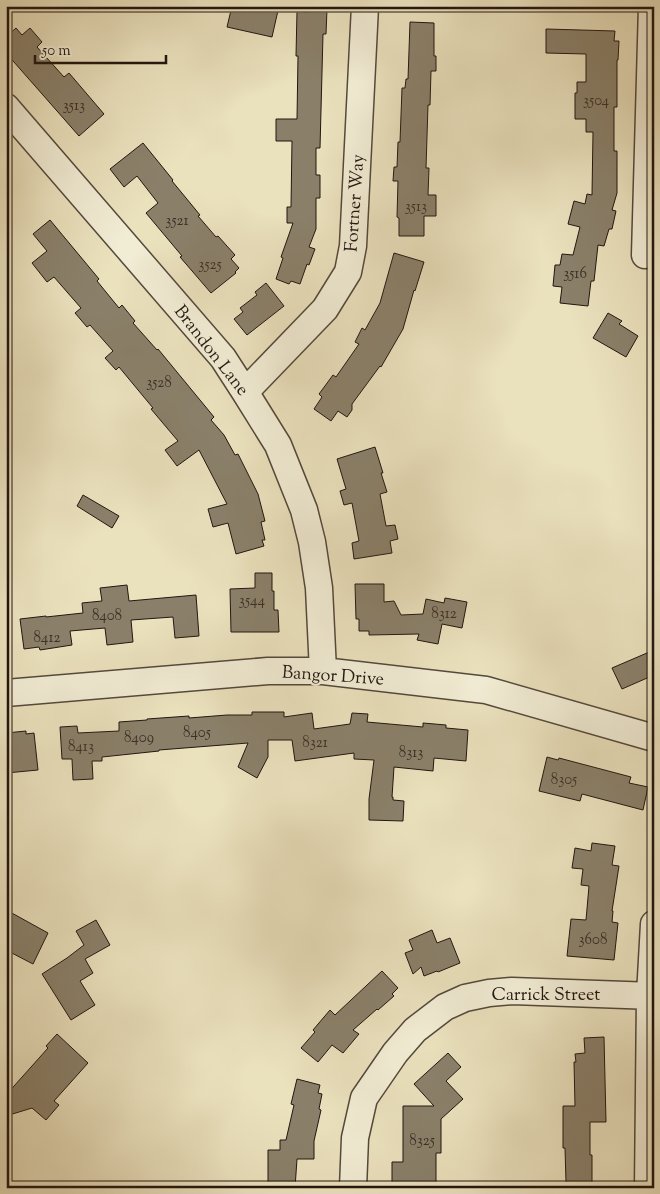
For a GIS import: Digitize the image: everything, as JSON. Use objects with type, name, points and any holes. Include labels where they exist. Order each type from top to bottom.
[{"type":"street","name":"Fortner Way","points":[[245,392],[325,309],[348,272],[353,246],[365,6]]},
{"type":"street","points":[[645,255],[652,6]]},
{"type":"street","name":"Brandon Lane","points":[[6,107],[223,358],[278,445],[304,510],[312,542],[318,588],[323,671]]},
{"type":"street","name":"Bangor Drive","points":[[6,693],[268,671],[323,671],[486,690],[654,738]]},
{"type":"street","points":[[648,1188],[654,924]]},
{"type":"street","name":"Carrick Street","points":[[353,1188],[355,1138],[364,1098],[395,1052],[415,1030],[445,1007],[465,998],[489,992],[652,996]]},
{"type":"building","points":[[232,6],[279,6],[272,37],[227,27]]},
{"type":"building","points":[[308,8],[327,9],[326,34],[323,34],[320,148],[316,148],[316,175],[320,175],[320,198],[316,198],[316,229],[309,247],[315,249],[300,284],[291,281],[289,284],[276,279],[283,258],[281,257],[293,223],[287,223],[287,207],[291,207],[292,141],[276,141],[276,119],[297,119],[297,11],[308,12]]},
{"type":"building","points":[[410,22],[434,23],[436,71],[431,71],[426,168],[429,168],[428,195],[436,195],[436,216],[424,216],[424,236],[399,236],[399,218],[397,217],[398,181],[393,181],[394,167],[397,167],[398,142],[400,142],[402,88],[405,88],[406,79],[408,79]]},
{"type":"building","points":[[16,28],[22,35],[30,28],[42,42],[37,47],[64,77],[69,73],[104,114],[79,136],[6,53],[6,37]]},
{"type":"building","points":[[546,29],[615,31],[614,41],[619,41],[617,107],[614,107],[614,151],[617,151],[617,193],[612,210],[616,211],[612,229],[609,229],[604,246],[598,245],[594,281],[591,281],[588,306],[560,303],[562,287],[553,286],[555,265],[560,265],[562,254],[573,255],[580,227],[568,224],[574,201],[585,204],[587,194],[592,195],[593,132],[586,132],[586,119],[575,119],[577,82],[586,82],[586,54],[546,53]]},
{"type":"building","points":[[143,143],[200,215],[198,216],[235,255],[231,259],[239,268],[236,273],[211,293],[146,213],[158,203],[137,176],[124,187],[110,169]]},
{"type":"building","points":[[50,220],[99,279],[97,281],[119,308],[122,305],[135,321],[133,323],[158,349],[214,417],[211,420],[224,435],[235,455],[238,454],[258,494],[265,521],[261,522],[265,540],[262,540],[264,546],[236,554],[228,523],[213,527],[208,509],[227,504],[199,450],[177,466],[165,450],[178,441],[119,367],[116,370],[105,358],[113,351],[90,325],[87,327],[75,313],[81,308],[54,277],[47,282],[32,263],[47,251],[33,234]]},
{"type":"building","points":[[394,253],[424,262],[403,329],[381,367],[352,404],[352,410],[347,417],[338,411],[331,421],[314,409],[322,397],[319,394],[333,375],[336,377],[359,344],[355,342],[362,328],[365,330],[380,303]]},
{"type":"building","points":[[266,283],[284,306],[247,335],[234,319],[243,312],[240,308],[257,295],[255,292]]},
{"type":"building","points":[[608,313],[622,321],[619,324],[638,336],[626,357],[593,338]]},
{"type":"building","points":[[375,447],[387,492],[380,494],[386,526],[395,525],[398,539],[390,541],[392,553],[354,559],[352,543],[359,541],[352,503],[344,505],[340,491],[346,489],[337,459]]},
{"type":"building","points":[[83,495],[119,516],[112,528],[77,506]]},
{"type":"building","points":[[255,573],[272,573],[274,610],[278,610],[279,632],[231,632],[230,589],[255,588]]},
{"type":"building","points":[[355,584],[384,584],[384,602],[394,601],[401,615],[423,614],[426,599],[444,603],[445,598],[467,602],[462,628],[442,624],[438,644],[417,640],[419,634],[369,635],[369,631],[359,631],[359,619],[356,619]]},
{"type":"building","points":[[127,585],[129,601],[196,595],[199,636],[175,638],[173,617],[131,620],[133,642],[107,645],[105,628],[70,631],[72,645],[40,650],[39,647],[24,649],[20,619],[83,613],[82,603],[102,601],[100,588]]},
{"type":"building","points":[[654,650],[654,675],[622,689],[612,668]]},
{"type":"building","points":[[252,712],[284,712],[284,717],[312,713],[314,729],[350,724],[352,713],[368,714],[367,722],[423,727],[423,723],[446,725],[446,728],[468,730],[466,761],[434,758],[433,771],[394,767],[392,797],[393,800],[404,801],[403,821],[369,820],[369,799],[374,760],[354,759],[354,753],[295,761],[292,740],[268,740],[268,757],[257,778],[238,767],[248,743],[159,750],[102,757],[102,761],[92,761],[93,779],[73,780],[72,759],[62,759],[60,727],[77,726],[78,733],[119,731],[119,722],[189,716],[189,718],[252,715]]},
{"type":"building","points":[[26,731],[26,734],[34,733],[38,770],[6,773],[6,733]]},
{"type":"building","points":[[547,757],[558,760],[559,758],[631,777],[629,783],[648,787],[643,810],[582,794],[580,801],[539,791]]},
{"type":"building","points":[[592,843],[615,846],[612,865],[619,866],[612,911],[612,922],[618,923],[614,960],[567,956],[571,919],[586,920],[589,886],[581,885],[583,869],[572,868],[575,848],[591,851]]},
{"type":"building","points":[[10,912],[48,933],[33,964],[6,950],[6,920]]},
{"type":"building","points":[[96,920],[110,945],[85,959],[93,973],[80,981],[95,1005],[71,1020],[42,974],[84,945],[76,931]]},
{"type":"building","points":[[432,930],[437,943],[450,938],[460,963],[424,976],[421,967],[413,974],[405,953],[413,950],[409,940]]},
{"type":"building","points":[[382,971],[398,988],[392,994],[394,996],[353,1030],[359,1034],[343,1053],[332,1045],[318,1062],[301,1048],[330,1010],[335,1015]]},
{"type":"building","points":[[57,1034],[88,1063],[54,1101],[59,1105],[46,1120],[32,1108],[6,1116],[6,1095],[48,1048],[46,1046]]},
{"type":"building","points":[[604,1037],[606,1122],[590,1122],[592,1188],[567,1188],[565,1148],[563,1148],[563,1106],[575,1106],[575,1054],[585,1053],[584,1038]]},
{"type":"building","points":[[448,1053],[461,1067],[446,1081],[463,1099],[441,1119],[441,1153],[436,1153],[436,1188],[392,1188],[392,1162],[403,1162],[403,1106],[434,1106],[414,1084]]},
{"type":"building","points":[[297,1079],[320,1085],[318,1093],[322,1094],[319,1109],[321,1110],[314,1141],[314,1159],[297,1159],[295,1188],[268,1188],[268,1150],[280,1150],[280,1140],[286,1140],[294,1105],[291,1104]]}]
